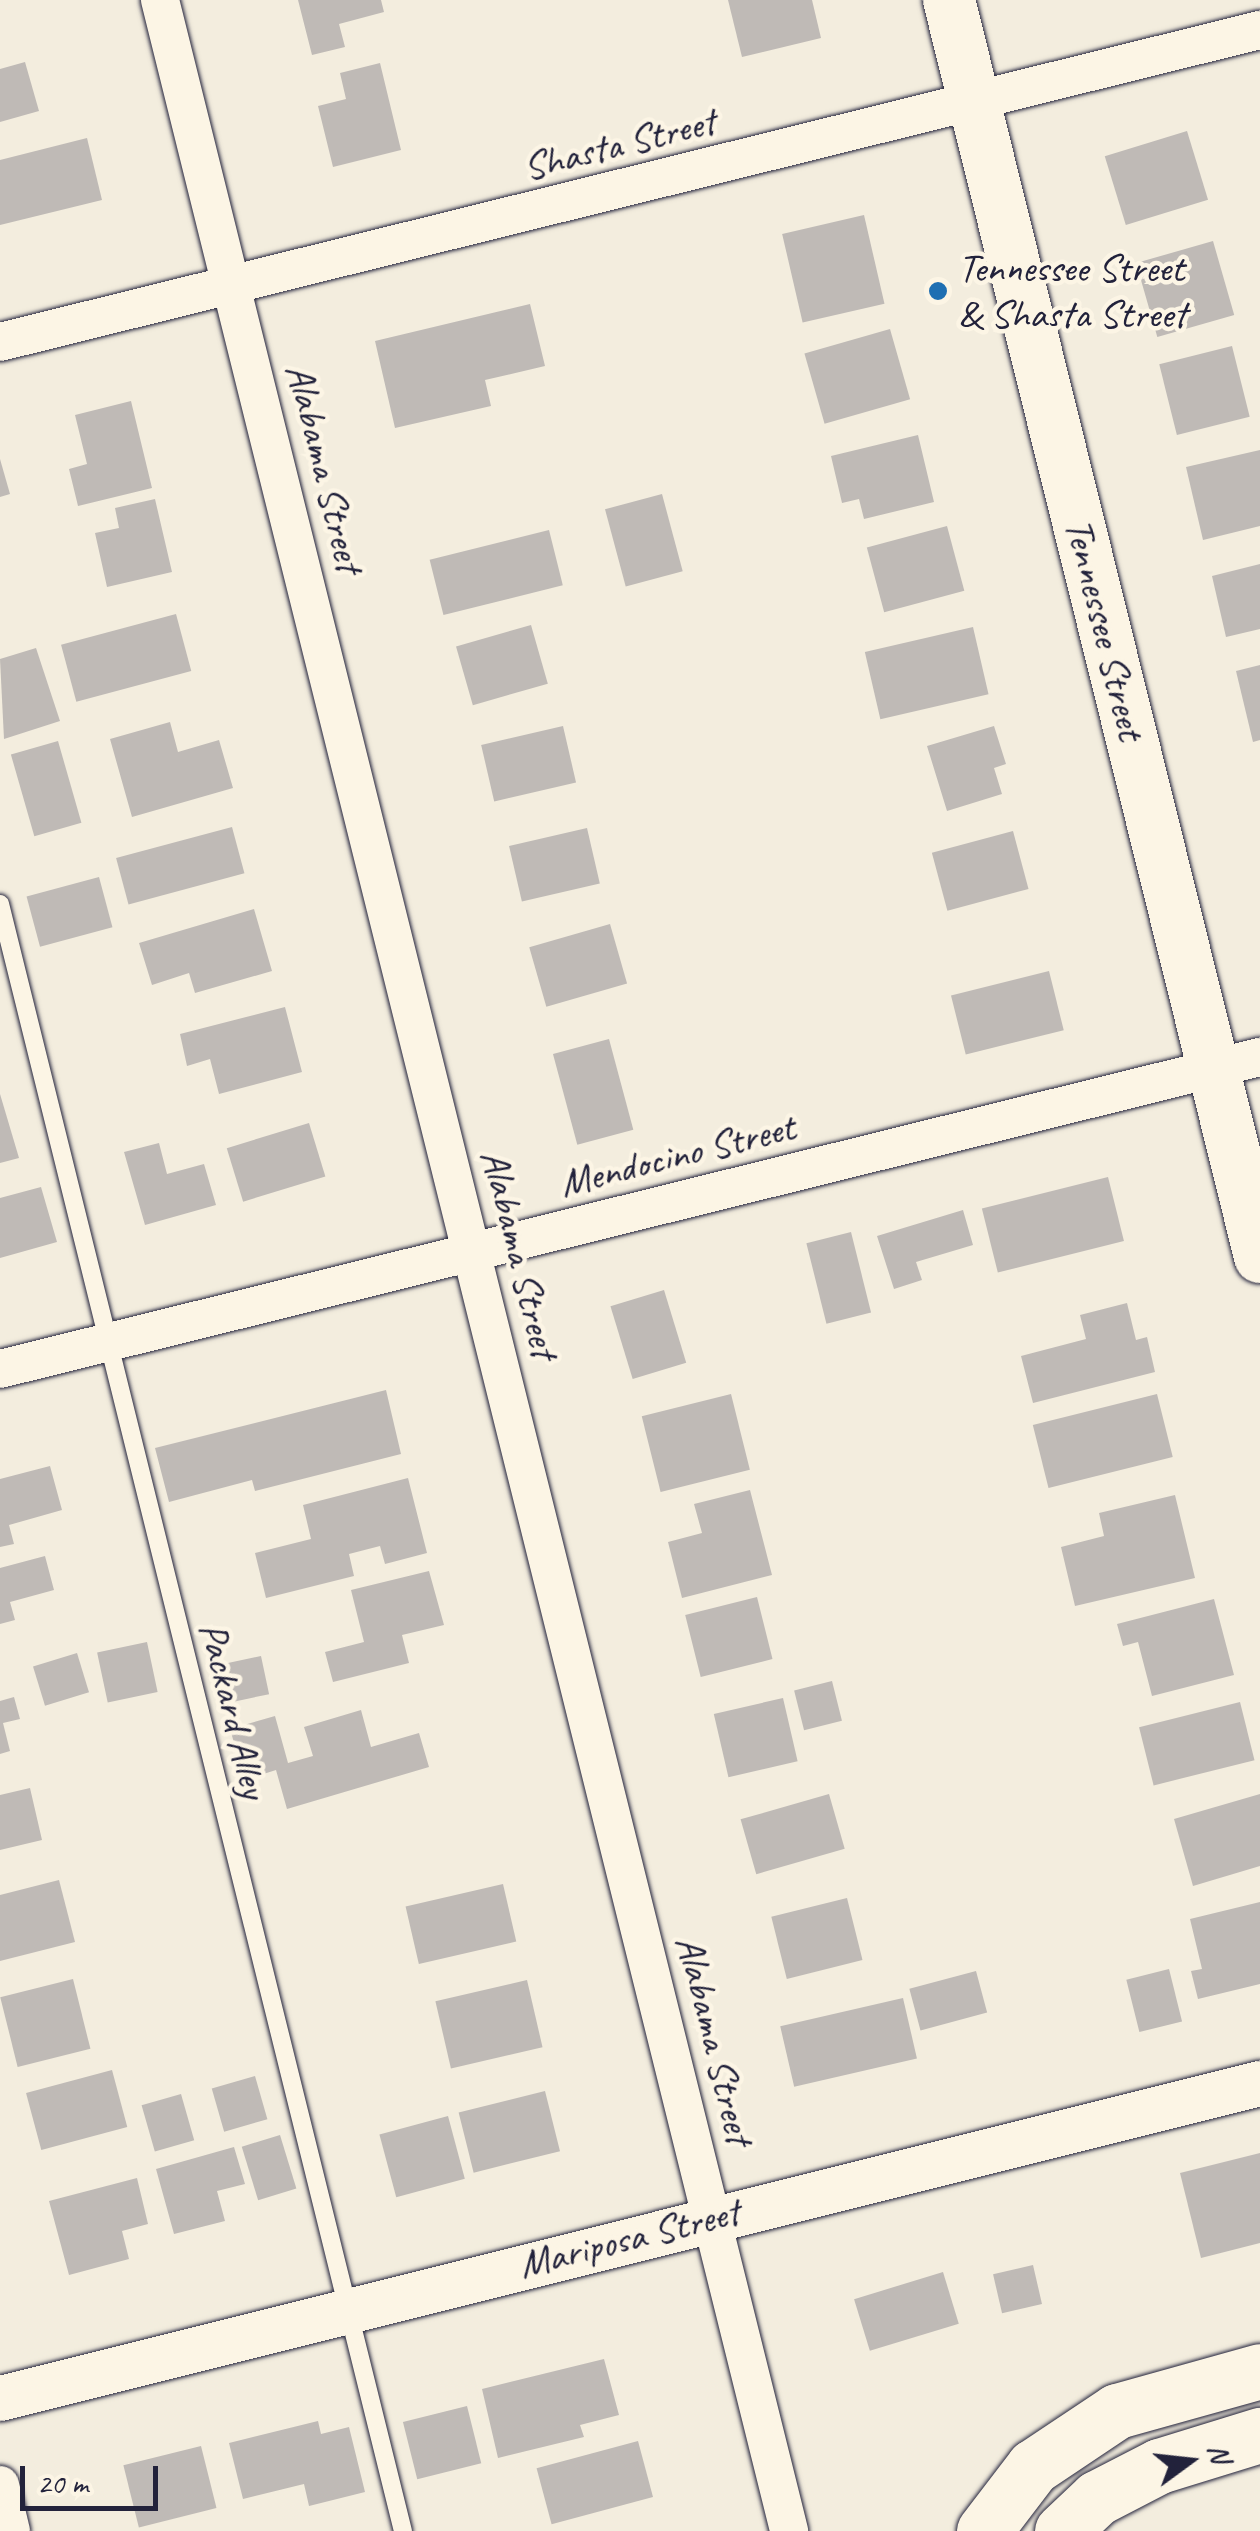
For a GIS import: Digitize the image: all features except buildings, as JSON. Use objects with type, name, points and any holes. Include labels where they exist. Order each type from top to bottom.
[{"type":"highway","points":[[984,2531],[1033,2467],[1117,2411],[1260,2371]]},
{"type":"highway","points":[[1062,2531],[1097,2498],[1159,2466],[1260,2434]]},
{"type":"main road","name":"Tennessee Street","points":[[949,0],[1237,1063],[1260,1257]]},
{"type":"street","name":"Alabama Street","points":[[160,0],[789,2531]]},
{"type":"street","name":"Shasta Street","points":[[0,342],[234,288],[1260,30]]},
{"type":"street","name":"Mendocino Street","points":[[0,1368],[1237,1063]]},
{"type":"street","name":"Mariposa Street","points":[[0,2398],[346,2308],[1260,2083]]},
{"type":"street","points":[[0,2485],[12,2531]]},
{"type":"lane","name":"Packard Alley","points":[[0,904],[403,2531]]},
{"type":"place","name":"Tennessee Street & Shasta Street","points":[[938,291]]}]
